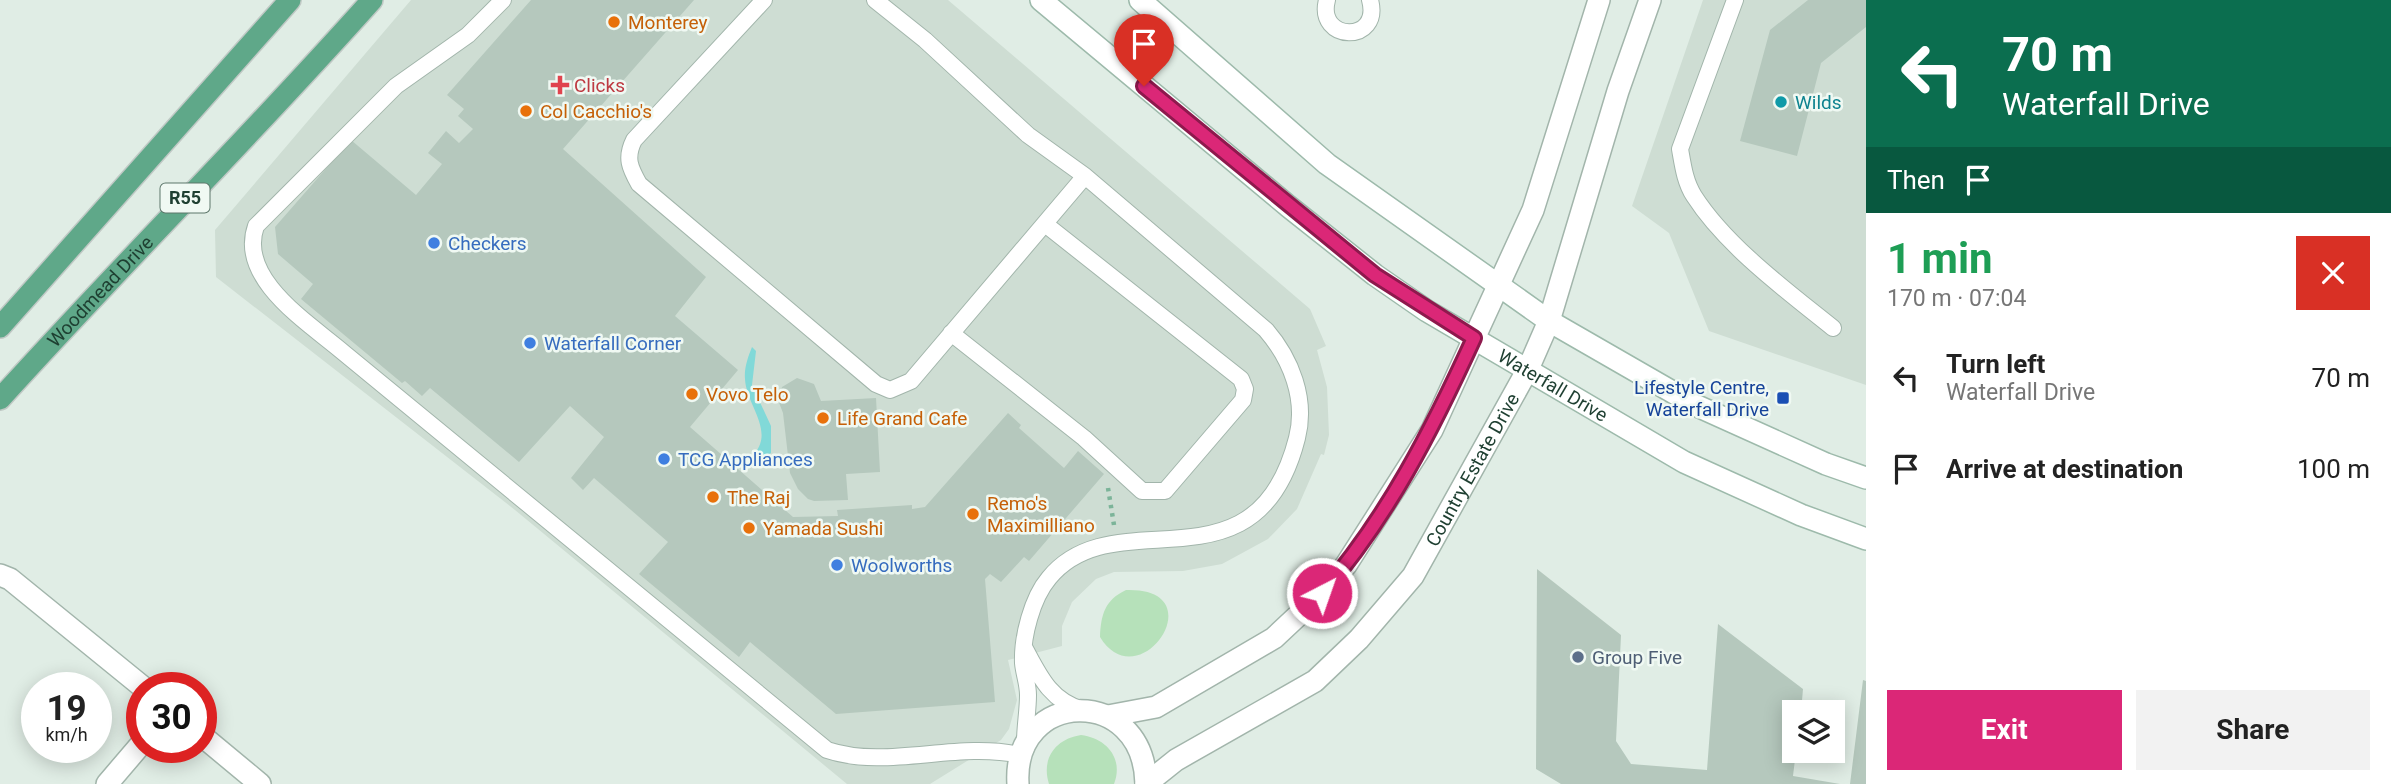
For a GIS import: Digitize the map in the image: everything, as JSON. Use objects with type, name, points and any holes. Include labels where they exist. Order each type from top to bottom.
[{"type":"main road","name":"R55","points":[[0,327],[290,0]]},
{"type":"main road","name":"Woodmead Drive","points":[[0,399],[108,279],[304,77],[372,0]]},
{"type":"street","name":"Waterfall Drive","points":[[1041,0],[1375,275],[1474,338],[1684,462],[1801,515],[1866,539]]},
{"type":"street","points":[[1140,0],[1327,164],[1549,321],[1695,405],[1814,459],[1866,478]]},
{"type":"street","points":[[1108,716],[1156,707],[1274,638],[1322,593],[1346,565],[1432,430],[1533,210],[1599,0]]},
{"type":"street","name":"Country Estate Drive","points":[[1146,784],[1176,760],[1315,681],[1359,639],[1413,576],[1528,369],[1549,321],[1618,91],[1650,0]]},
{"type":"street","points":[[0,575],[10,579],[126,673]]},
{"type":"street","points":[[1017,767],[1050,718],[1083,710],[1108,716],[1126,727],[1139,744],[1146,763],[1146,784]]},
{"type":"street","points":[[217,748],[260,784]]},
{"type":"street","points":[[107,784],[126,762]]},
{"type":"lane","points":[[503,0],[468,35],[396,86],[256,226],[251,240],[253,253],[266,281],[278,296],[344,353],[827,750],[859,758],[956,750],[1017,767],[1028,693],[1023,645],[1037,597],[1049,577],[1090,550],[1117,543],[1158,542],[1204,536],[1234,527],[1249,517],[1262,505],[1291,461],[1299,431],[1299,399],[1292,372],[1273,338],[1085,176],[1028,135],[925,40],[875,0]]},
{"type":"lane","points":[[764,0],[634,140],[627,153],[630,169],[639,184],[876,384],[890,390],[911,381],[1085,176]]},
{"type":"lane","points":[[1327,0],[1327,18],[1331,26],[1346,33],[1362,29],[1368,23],[1372,9],[1370,0]]},
{"type":"lane","points":[[1735,0],[1680,149],[1684,173],[1693,195],[1758,267],[1833,328]]},
{"type":"lane","points":[[951,333],[1084,438],[1142,491],[1165,491],[1243,400],[1241,379],[1045,225]]},
{"type":"lane","points":[[1023,645],[1048,689],[1058,700],[1083,710]]},
{"type":"shaded area","name":"Waterfall Corner","points":[[411,0],[948,0],[1310,309],[1326,346],[1317,350],[1327,387],[1329,435],[1324,455],[1321,454],[1297,509],[1268,539],[1222,564],[1183,571],[1114,572],[1096,579],[1072,602],[1062,626],[1062,646],[1008,660],[1017,700],[1009,729],[1001,740],[930,784],[847,784],[515,510],[216,277],[215,230]]},
{"type":"shaded area","name":"Wilds","points":[[1703,0],[1866,0],[1866,385],[1709,331],[1669,233],[1632,206]]},
{"type":"green space","points":[[1126,590],[1153,594],[1166,605],[1168,620],[1162,636],[1149,649],[1133,656],[1116,653],[1100,637],[1102,621],[1109,603]]},
{"type":"green space","points":[[1081,735],[1098,740],[1111,751],[1117,766],[1114,784],[1049,784],[1047,766],[1052,752],[1064,741]]},
{"type":"water","points":[[752,347],[756,351],[752,385],[771,426],[771,453],[759,461],[755,453],[762,435],[745,379]]},
{"type":"building","name":"Waterfall Corner","points":[[531,0],[694,0],[563,149],[706,277],[675,316],[738,370],[690,427],[793,517],[838,516],[837,510],[912,505],[912,509],[925,507],[1008,413],[1021,425],[1019,428],[1064,468],[1078,451],[1104,474],[1029,561],[1024,557],[1001,582],[990,574],[985,579],[995,702],[836,714],[750,642],[739,657],[639,574],[668,542],[594,478],[583,490],[571,478],[604,437],[570,406],[519,462],[430,388],[422,396],[405,381],[402,383],[301,299],[313,284],[278,254],[275,227],[351,140],[416,195],[442,164],[428,153],[446,131],[459,143],[473,129],[458,116],[464,109],[447,95]]},
{"type":"building","name":"Wilds","points":[[1808,0],[1866,0],[1866,27],[1821,63],[1797,156],[1740,141],[1770,30]]},
{"type":"building","points":[[797,378],[814,384],[821,401],[876,398],[880,472],[846,474],[848,500],[808,499],[798,489],[790,473],[783,413],[778,400],[782,387]]},
{"type":"building","name":"Group Five","points":[[1537,569],[1621,635],[1616,741],[1631,764],[1707,770],[1718,624],[1803,689],[1802,700],[1782,700],[1782,763],[1795,763],[1793,776],[1840,784],[1561,784],[1536,769]]},
{"type":"building","points":[[1863,680],[1866,681],[1866,784],[1850,784]]},
{"type":"place","name":"Monterey","points":[[614,22]]},
{"type":"place","name":"Clicks","points":[[560,85]]},
{"type":"place","name":"Wilds","points":[[1781,102]]},
{"type":"place","name":"Col Cacchio's","points":[[526,111]]},
{"type":"place","name":"Checkers","points":[[434,243]]},
{"type":"place","name":"Waterfall Corner","points":[[530,343]]},
{"type":"place","name":"Vovo Telo","points":[[692,394]]},
{"type":"place","name":"Lifestyle Centre, Waterfall Drive","points":[[1783,398]]},
{"type":"place","name":"Life Grand Cafe","points":[[823,418]]},
{"type":"place","name":"TCG Appliances","points":[[664,459]]},
{"type":"place","name":"The Raj","points":[[713,497]]},
{"type":"place","name":"Remo's Maximilliano","points":[[973,514]]},
{"type":"place","name":"Yamada Sushi","points":[[749,528]]},
{"type":"place","name":"Woolworths","points":[[837,565]]},
{"type":"place","name":"Group Five","points":[[1578,657]]},
{"type":"route","points":[[1144,86],[1375,275],[1427,311],[1474,338],[1421,450],[1346,565],[1322,593]]}]
